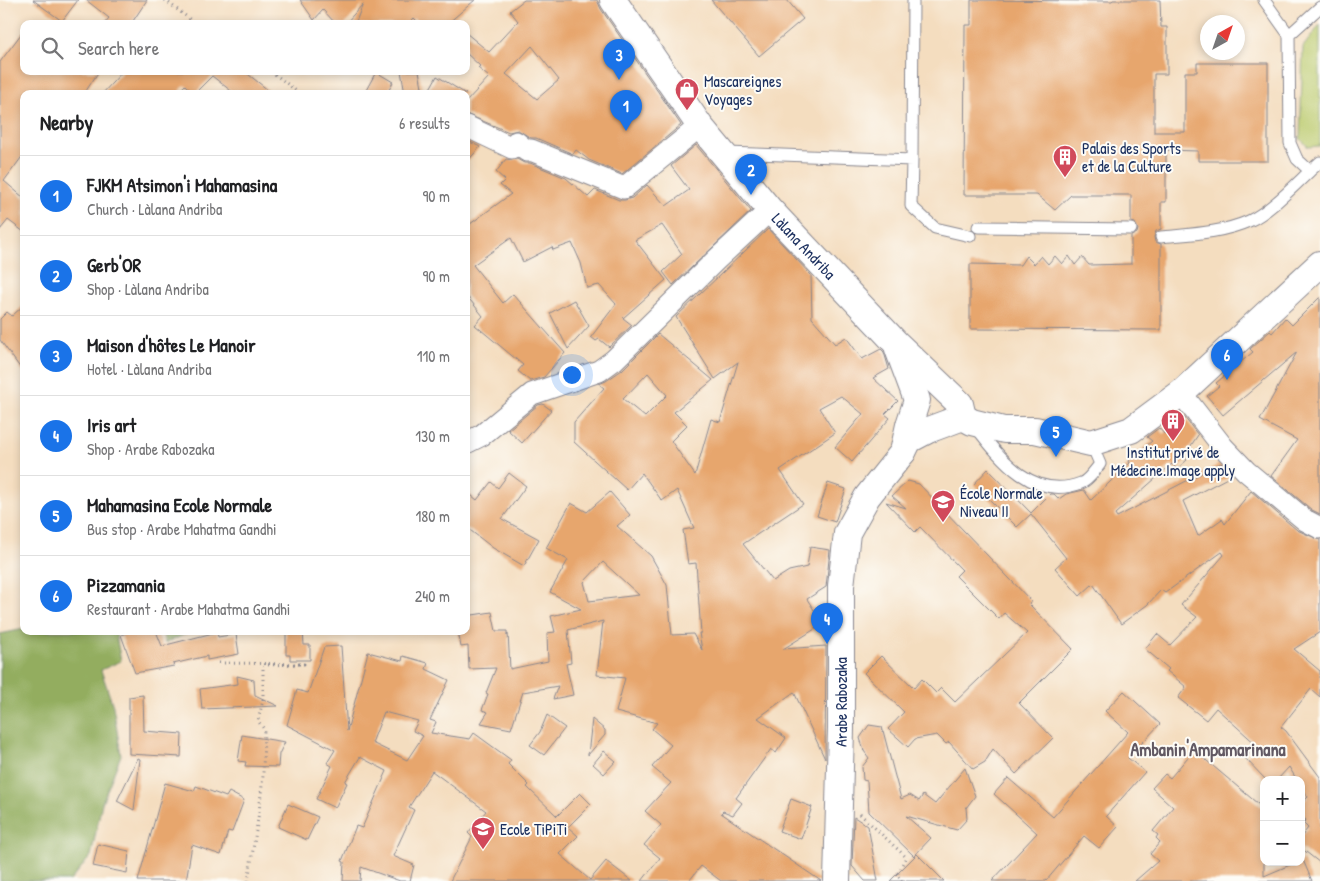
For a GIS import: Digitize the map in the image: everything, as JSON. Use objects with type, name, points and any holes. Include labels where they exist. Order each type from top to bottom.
[{"type":"street","name":"Làlana Andriba","points":[[613,0],[700,126],[770,210],[896,343],[960,404],[968,420]]},
{"type":"street","points":[[470,128],[512,148],[516,142],[527,151],[531,150],[624,188],[700,126]]},
{"type":"street","points":[[470,440],[482,435],[532,394],[599,371],[614,360],[716,259],[770,210]]},
{"type":"street","points":[[968,420],[1004,430],[1035,430],[1091,443],[1131,430],[1181,393],[1320,264]]},
{"type":"street","points":[[896,343],[917,400],[903,452]]},
{"type":"street","points":[[1181,393],[1223,447],[1246,471],[1305,520],[1320,528]]},
{"type":"street","name":"Arabe Rabozaka","points":[[837,881],[840,795],[841,586],[847,533],[867,497],[903,452],[909,440],[928,430],[968,420]]},
{"type":"lane","points":[[913,0],[911,206],[935,228],[974,232],[1131,229]]},
{"type":"lane","points":[[1264,0],[1289,35],[1290,144],[1297,158],[1310,171]]},
{"type":"lane","points":[[1289,35],[1320,7]]},
{"type":"lane","points":[[723,153],[912,160]]},
{"type":"lane","points":[[1161,237],[1226,229],[1251,220],[1277,201],[1320,162]]},
{"type":"lane","points":[[968,420],[995,452],[1024,478],[1051,489],[1082,483],[1100,464],[1091,443]]},
{"type":"path","points":[[165,0],[191,20]]},
{"type":"path","points":[[276,75],[295,90]]},
{"type":"path","points":[[219,663],[304,664],[263,665],[264,700],[258,722],[264,729],[263,776],[248,881]]},
{"type":"path","points":[[840,795],[906,857],[897,875],[902,881]]},
{"type":"green space","points":[[1320,25],[1320,146],[1308,147],[1300,138],[1303,47]]},
{"type":"green space","points":[[20,630],[20,635],[117,635],[121,661],[101,670],[113,706],[121,755],[102,803],[91,856],[70,881],[0,881],[0,634]]},
{"type":"green space","points":[[163,635],[184,635],[165,643]]},
{"type":"building","points":[[33,0],[78,0],[63,20]]},
{"type":"building","points":[[86,0],[147,0],[134,20],[107,20],[109,18]]},
{"type":"building","points":[[300,0],[475,0],[452,20],[416,20],[414,18],[412,20],[357,20],[363,4],[349,20],[332,20],[323,10],[314,20]]},
{"type":"building","points":[[524,0],[597,0],[601,9],[681,125],[622,174],[589,160],[576,150],[573,154],[536,138],[531,138],[518,130],[509,132],[470,116],[470,98],[489,77],[478,68],[480,66],[470,57],[470,36],[489,52],[518,21],[510,11]],"holes":[[[532,46],[559,80],[537,99],[506,74]]]},
{"type":"building","points":[[711,0],[787,0],[803,19],[759,56]]},
{"type":"building","name":"Palais des Sports et de la Culture","points":[[971,0],[1160,0],[1161,27],[1167,27],[1167,74],[1154,74],[1154,132],[1185,132],[1185,72],[1197,72],[1197,63],[1268,63],[1268,161],[1198,161],[1198,151],[1166,150],[1166,202],[1161,202],[1161,229],[1156,231],[1154,237],[1155,242],[1161,244],[1161,330],[970,329],[970,264],[1020,265],[1026,256],[1034,264],[1041,256],[1048,264],[1055,256],[1062,264],[1069,256],[1075,265],[1082,257],[1089,265],[1131,264],[1131,236],[1137,233],[1138,229],[1135,223],[1131,222],[1131,195],[1071,195],[1055,210],[1037,195],[964,195],[965,25],[971,25]]},
{"type":"building","points":[[20,35],[20,75],[96,75],[87,90],[20,90],[20,159],[4,181],[20,195],[20,229],[8,220],[0,230],[0,62]]},
{"type":"building","points":[[119,75],[249,75],[268,90],[230,90],[212,76],[198,90],[190,90],[185,85],[181,90],[106,90]]},
{"type":"building","points":[[374,75],[381,75],[393,82],[389,90],[366,90]]},
{"type":"building","points":[[402,75],[420,75],[422,87],[420,90],[404,90]]},
{"type":"building","points":[[437,76],[460,90],[429,90]]},
{"type":"building","points":[[470,142],[480,147],[470,158]]},
{"type":"building","points":[[696,145],[751,211],[673,285],[663,272],[682,254],[662,225],[635,240],[666,280],[623,318],[632,325],[609,347],[599,339],[596,341],[591,337],[616,304],[599,285],[587,288],[581,263],[572,243],[553,250],[552,247],[523,262],[511,238],[473,265],[503,303],[513,294],[565,353],[544,377],[530,381],[518,371],[523,365],[475,325],[483,316],[470,300],[470,224],[511,194],[500,185],[505,180],[496,172],[506,159],[517,159],[566,178],[588,197],[595,190],[619,200],[632,198],[647,185],[666,206],[689,190],[671,166]]},
{"type":"building","points":[[768,229],[811,275],[812,318],[835,344],[846,337],[862,359],[881,349],[884,352],[889,369],[873,378],[898,401],[885,414],[890,418],[852,462],[835,447],[863,414],[841,396],[819,408],[835,433],[780,470],[803,504],[743,544],[773,581],[789,571],[807,567],[810,547],[830,550],[826,587],[807,599],[823,624],[783,649],[826,646],[825,759],[794,692],[758,718],[786,738],[776,753],[771,749],[736,798],[742,803],[733,815],[723,811],[721,813],[821,881],[721,881],[701,866],[689,881],[642,881],[660,858],[644,845],[661,825],[645,811],[671,783],[652,767],[671,745],[652,729],[657,723],[616,712],[625,678],[597,675],[603,621],[568,630],[571,663],[566,664],[573,695],[553,699],[558,686],[523,692],[511,729],[481,723],[488,712],[482,710],[488,694],[486,693],[496,668],[469,669],[468,646],[461,647],[459,635],[470,635],[470,615],[492,612],[496,631],[507,631],[507,636],[508,633],[510,669],[548,661],[547,633],[555,632],[551,616],[581,609],[550,592],[568,560],[546,548],[571,503],[587,512],[610,492],[630,515],[617,526],[651,556],[667,585],[672,635],[693,634],[702,650],[699,633],[701,633],[696,563],[688,564],[683,530],[694,528],[677,490],[662,501],[642,473],[627,490],[574,442],[574,422],[604,388],[599,384],[622,370],[658,334],[713,380],[674,412],[687,425],[671,441],[695,475],[711,419],[720,422],[738,362],[715,379],[676,317]],"holes":[[[648,373],[667,395],[645,417],[623,399]],[[603,562],[639,595],[589,601],[584,582]]]},
{"type":"building","points":[[1320,297],[1320,514],[1312,510],[1271,476],[1297,440],[1260,420],[1297,352],[1223,415],[1207,396],[1219,386],[1216,383],[1253,352],[1250,349],[1270,331],[1272,333],[1285,318],[1292,325]]},
{"type":"building","points":[[574,300],[589,326],[568,349],[550,313]]},
{"type":"building","points":[[20,309],[20,368],[0,340],[0,319],[7,312],[12,316]]},
{"type":"building","points":[[543,404],[551,410],[522,443],[508,430],[538,405]]},
{"type":"building","points":[[1184,417],[1198,435],[1190,447],[1182,454],[1187,460],[1177,469],[1172,464],[1115,514],[1117,517],[1221,463],[1233,475],[1183,501],[1198,536],[1222,519],[1225,524],[1251,491],[1297,530],[1320,540],[1320,632],[1294,649],[1320,671],[1320,697],[1311,689],[1281,727],[1320,777],[1320,863],[1305,851],[1305,832],[1308,828],[1305,825],[1305,800],[1308,797],[1305,792],[1305,776],[1295,776],[1289,767],[1281,776],[1262,776],[1245,758],[1258,746],[1216,708],[1206,720],[1178,698],[1186,687],[1167,671],[1169,669],[1145,649],[1157,634],[1170,645],[1197,617],[1181,605],[1224,555],[1222,552],[1165,593],[1161,590],[1147,605],[1121,624],[1093,584],[1080,596],[1055,568],[1066,558],[1031,514],[1017,527],[974,484],[988,469],[1031,513],[1050,494],[1054,494],[1059,499],[1066,494],[1084,490],[1091,500],[1130,463],[1129,461],[1152,441],[1147,437],[1159,428],[1164,434]]},
{"type":"building","points":[[509,473],[526,486],[502,519],[539,539],[524,566],[493,548],[470,530],[470,494],[477,500],[491,482],[498,488]]},
{"type":"building","points":[[908,481],[919,484],[1031,601],[1029,604],[1073,649],[1019,703],[1053,738],[1016,774],[993,749],[985,762],[973,769],[949,742],[946,744],[937,735],[915,739],[908,747],[888,729],[904,712],[864,673],[881,656],[914,688],[922,679],[936,693],[941,688],[955,702],[1027,633],[1004,613],[999,619],[956,576],[962,570],[920,527],[915,532],[886,502],[906,508],[892,496]]},
{"type":"building","points":[[828,483],[846,489],[835,522],[817,516]]},
{"type":"building","points":[[121,635],[158,635],[162,646],[205,635],[218,635],[218,637],[236,635],[239,654],[207,660],[207,656],[173,664],[174,666],[135,673]]},
{"type":"building","points":[[286,635],[303,635],[304,645],[310,645],[310,660],[290,660],[290,655],[286,655]]},
{"type":"building","points":[[341,646],[347,731],[368,652],[402,661],[403,656],[428,663],[426,669],[449,680],[430,720],[436,722],[431,733],[470,739],[474,733],[511,760],[508,764],[529,785],[527,787],[557,816],[580,793],[591,804],[568,827],[578,836],[560,854],[590,880],[606,861],[632,881],[450,881],[472,837],[468,833],[486,811],[432,771],[409,807],[414,810],[393,856],[414,865],[410,881],[400,881],[361,867],[360,881],[343,881],[344,862],[342,861],[356,826],[362,828],[387,771],[360,757],[345,782],[347,783],[335,808],[316,799],[332,766],[327,763],[335,750],[287,725],[297,690],[308,693],[324,647]],"holes":[[[384,712],[418,721],[413,731],[423,736],[407,760],[372,743]]]},
{"type":"building","points":[[237,676],[254,680],[255,695],[278,706],[202,709],[200,689],[238,684]]},
{"type":"building","points":[[1124,691],[1160,724],[1128,758],[1145,772],[1106,816],[1118,827],[1099,848],[1084,836],[1046,881],[992,881],[1037,833],[994,794],[1008,778],[1053,817],[1128,732],[1105,711]]},
{"type":"building","points":[[143,695],[144,731],[182,734],[181,757],[129,754],[129,697]]},
{"type":"building","points":[[547,715],[565,728],[544,755],[530,745],[540,732]]},
{"type":"building","points":[[592,719],[605,730],[605,735],[588,755]]},
{"type":"building","points":[[869,725],[882,727],[901,799],[910,795],[919,801],[923,795],[935,804],[965,768],[975,796],[966,808],[967,819],[957,830],[906,816],[931,838],[914,856],[869,812],[867,781],[863,780],[862,767],[869,758],[864,751],[860,738]]},
{"type":"building","points":[[242,735],[285,742],[279,754],[278,767],[245,766],[246,762],[238,761]]},
{"type":"building","points":[[1194,750],[1260,806],[1260,866],[1264,866],[1264,876],[1288,866],[1305,865],[1312,881],[1135,881],[1158,861],[1150,854],[1160,842],[1156,838],[1158,835],[1153,831],[1173,807],[1152,788],[1165,774],[1170,778]]},
{"type":"building","points":[[604,751],[616,761],[604,774],[593,764]]},
{"type":"building","points":[[138,758],[140,759],[134,810],[117,801]]},
{"type":"building","points":[[165,783],[194,791],[196,786],[226,797],[229,792],[244,800],[232,832],[228,831],[221,855],[192,845],[186,881],[138,881]]},
{"type":"building","points":[[791,799],[812,807],[801,839],[779,831]]},
{"type":"building","points":[[288,804],[318,817],[307,840],[278,827]]},
{"type":"building","points":[[854,817],[868,826],[878,881],[865,881],[852,866]]},
{"type":"building","points":[[98,844],[129,851],[127,873],[93,866]]},
{"type":"building","points":[[917,854],[944,881],[890,881]]},
{"type":"place","name":"Maison d'hôtes Le Manoir","points":[[619,80]]},
{"type":"place","name":"Mascareignes Voyages","points":[[687,111]]},
{"type":"place","name":"FJKM Atsimon'i Mahamasina","points":[[626,131]]},
{"type":"place","name":"Palais des Sports et de la Culture","points":[[1065,178]]},
{"type":"place","name":"Gerb'OR","points":[[751,195]]},
{"type":"place","name":"Pizzamania","points":[[1227,380]]},
{"type":"place","name":"Institut privé de Médecine.Image apply","points":[[1173,442]]},
{"type":"place","name":"Mahamasina Ecole Normale","points":[[1056,457]]},
{"type":"place","name":"École Normale Niveau II","points":[[943,523]]},
{"type":"place","name":"Iris art","points":[[827,644]]},
{"type":"place","name":"Ecole TiPiTi","points":[[483,850]]},
{"type":"district","name":"Ambanin'Ampamarinana","points":[[1208,750]]}]
